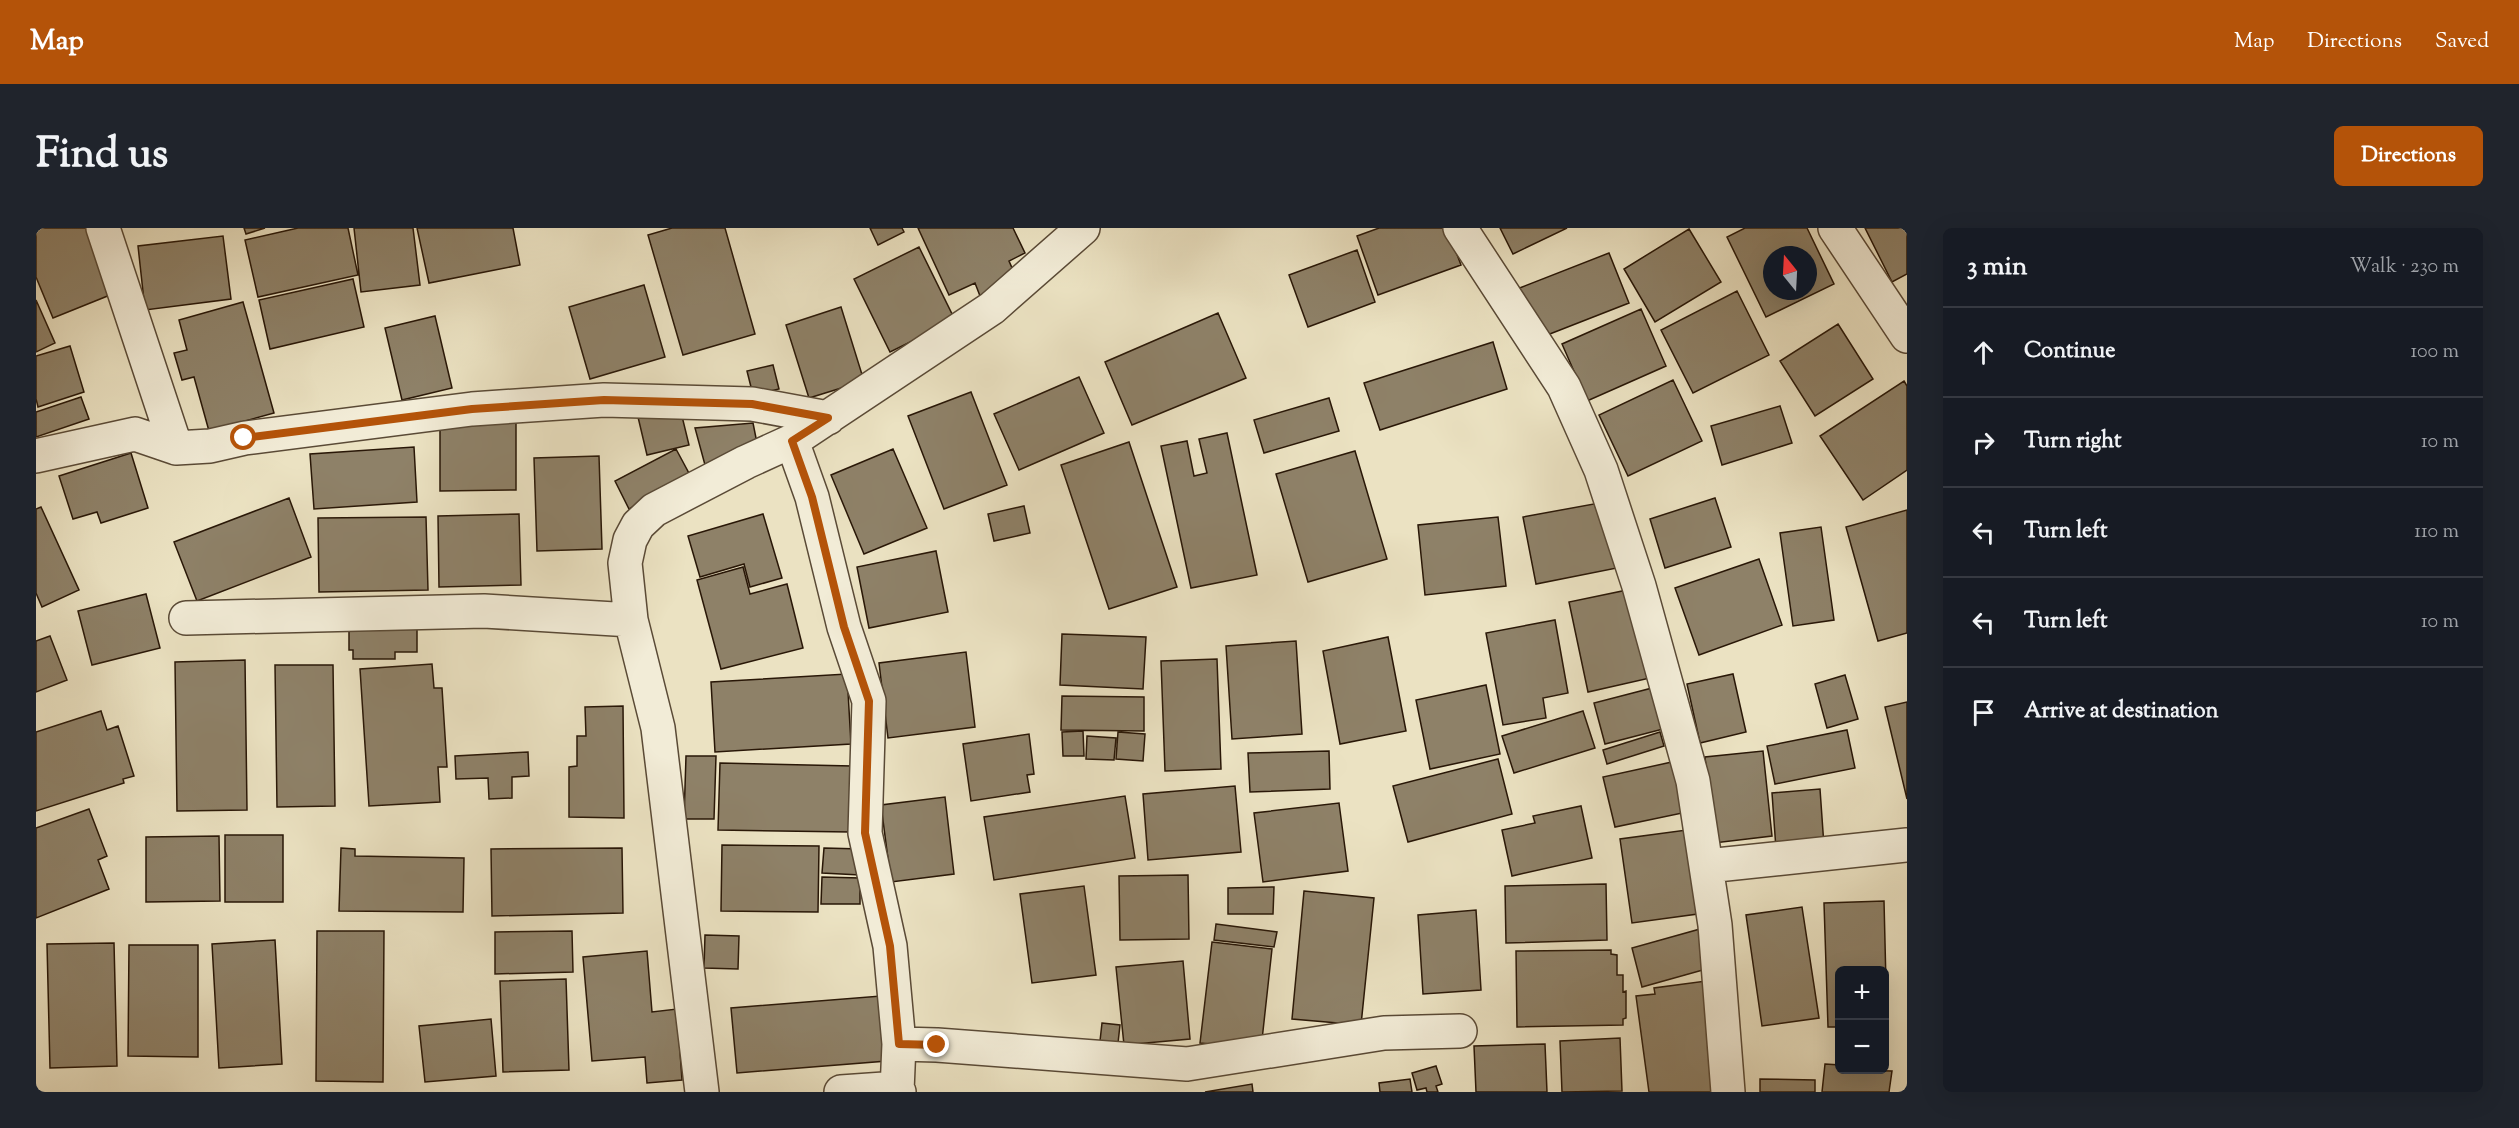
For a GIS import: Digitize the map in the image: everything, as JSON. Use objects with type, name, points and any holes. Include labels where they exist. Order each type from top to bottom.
[{"type":"street","points":[[103,228],[176,448]]},
{"type":"street","points":[[702,1092],[658,728],[631,620],[625,563],[630,540],[638,525],[654,510],[792,441],[992,308],[1083,228]]},
{"type":"street","points":[[1460,228],[1564,387],[1601,470],[1639,586],[1693,781],[1715,926],[1728,1092]]},
{"type":"street","points":[[1835,228],[1907,336]]},
{"type":"street","points":[[36,456],[135,434],[176,448],[210,446],[244,438],[472,409],[604,400],[752,404],[828,418]]},
{"type":"street","points":[[792,441],[812,497],[844,627],[869,701],[865,833],[890,946],[899,1044],[898,1092],[884,1089],[841,1092]]},
{"type":"street","points":[[186,618],[484,611],[631,620]]},
{"type":"street","points":[[1707,866],[1907,845]]},
{"type":"street","points":[[899,1044],[1187,1064],[1384,1033],[1460,1031]]},
{"type":"building","points":[[88,228],[115,293],[53,318],[36,277],[36,229]]},
{"type":"building","points":[[244,228],[265,228],[246,234]]},
{"type":"building","points":[[298,228],[348,228],[358,275],[258,297],[245,240]]},
{"type":"building","points":[[354,228],[413,228],[420,285],[361,292]]},
{"type":"building","points":[[417,228],[513,228],[520,265],[429,283]]},
{"type":"building","points":[[672,228],[725,228],[755,334],[683,355],[648,235]]},
{"type":"building","points":[[870,228],[902,228],[904,232],[878,245]]},
{"type":"building","points":[[918,228],[1013,228],[1025,253],[1009,261],[1017,279],[980,296],[975,283],[949,295]]},
{"type":"building","points":[[1379,228],[1447,228],[1461,265],[1378,295],[1357,236]]},
{"type":"building","points":[[1500,228],[1567,228],[1513,254]]},
{"type":"building","points":[[1745,228],[1807,228],[1816,246],[1763,246],[1763,300],[1801,300],[1766,317],[1727,237]]},
{"type":"building","points":[[1865,228],[1907,228],[1907,274],[1892,282]]},
{"type":"building","points":[[1689,229],[1721,282],[1655,322],[1624,269]]},
{"type":"building","points":[[223,236],[231,299],[145,310],[138,246]]},
{"type":"building","points":[[919,247],[955,320],[890,352],[854,279]]},
{"type":"building","points":[[1817,249],[1834,284],[1817,292]]},
{"type":"building","points":[[1357,250],[1375,302],[1308,327],[1289,275]]},
{"type":"building","points":[[1609,253],[1629,303],[1537,339],[1517,289]]},
{"type":"building","points":[[353,279],[364,327],[270,349],[259,300]]},
{"type":"building","points":[[644,285],[665,357],[590,379],[569,307]]},
{"type":"building","points":[[1737,291],[1769,355],[1693,393],[1661,330]]},
{"type":"building","points":[[36,300],[55,343],[36,352]]},
{"type":"building","points":[[243,302],[274,413],[209,431],[194,377],[182,380],[174,353],[187,350],[179,320]]},
{"type":"building","points":[[841,307],[864,381],[809,398],[786,325]]},
{"type":"building","points":[[1641,309],[1666,366],[1587,401],[1562,344]]},
{"type":"building","points":[[1218,313],[1246,378],[1132,425],[1105,362]]},
{"type":"building","points":[[435,316],[452,388],[402,400],[385,328]]},
{"type":"building","points":[[1838,324],[1873,379],[1815,416],[1780,361]]},
{"type":"building","points":[[1493,342],[1507,389],[1380,430],[1364,383]]},
{"type":"building","points":[[70,346],[84,392],[38,407],[36,356]]},
{"type":"building","points":[[773,365],[779,389],[753,395],[747,371]]},
{"type":"building","points":[[1079,377],[1104,433],[1019,470],[994,414]]},
{"type":"building","points":[[1673,380],[1702,441],[1628,476],[1599,415]]},
{"type":"building","points":[[1904,381],[1907,386],[1907,470],[1863,500],[1820,436]]},
{"type":"building","points":[[971,392],[1007,485],[944,509],[908,416]]},
{"type":"building","points":[[81,397],[89,419],[36,437],[36,412]]},
{"type":"building","points":[[1329,398],[1339,431],[1264,453],[1254,420]]},
{"type":"building","points":[[1780,406],[1792,443],[1722,465],[1711,426]]},
{"type":"building","points":[[680,408],[689,445],[647,455],[638,417]]},
{"type":"building","points":[[516,423],[516,490],[440,491],[440,424]]},
{"type":"building","points":[[753,423],[757,443],[705,465],[695,428]]},
{"type":"building","points":[[1227,433],[1257,575],[1191,588],[1161,446],[1187,441],[1194,476],[1207,473],[1199,439]]},
{"type":"building","points":[[1129,442],[1177,587],[1109,609],[1061,465]]},
{"type":"building","points":[[414,447],[417,502],[314,509],[310,454]]},
{"type":"building","points":[[676,449],[691,477],[629,509],[615,481]]},
{"type":"building","points":[[893,449],[927,528],[864,554],[831,475]]},
{"type":"building","points":[[1355,451],[1387,559],[1308,582],[1276,474]]},
{"type":"building","points":[[131,453],[148,508],[101,523],[97,512],[73,519],[59,476]]},
{"type":"building","points":[[599,456],[602,549],[537,551],[534,458]]},
{"type":"building","points":[[289,498],[311,557],[197,601],[174,542]]},
{"type":"building","points":[[1715,498],[1731,547],[1665,568],[1650,519]]},
{"type":"building","points":[[1610,501],[1622,567],[1536,584],[1523,517]]},
{"type":"building","points":[[1024,506],[1030,533],[994,541],[988,514]]},
{"type":"building","points":[[41,507],[79,590],[42,607],[36,593],[36,509]]},
{"type":"building","points":[[1907,510],[1907,633],[1878,641],[1846,527]]},
{"type":"building","points":[[519,514],[521,585],[439,587],[438,516]]},
{"type":"building","points":[[763,514],[782,578],[750,587],[744,564],[700,577],[688,536]]},
{"type":"building","points":[[426,517],[428,590],[319,592],[318,518]]},
{"type":"building","points":[[1498,517],[1506,586],[1425,595],[1418,525]]},
{"type":"building","points":[[1821,527],[1834,620],[1793,626],[1780,533]]},
{"type":"building","points":[[936,551],[948,612],[869,628],[857,567]]},
{"type":"building","points":[[1759,559],[1782,625],[1699,655],[1675,588]]},
{"type":"building","points":[[743,567],[750,594],[787,584],[803,648],[721,669],[697,580]]},
{"type":"building","points":[[1632,589],[1650,678],[1588,692],[1569,602]]},
{"type":"building","points":[[146,594],[160,648],[92,665],[78,611]]},
{"type":"building","points":[[1555,620],[1568,693],[1543,698],[1546,718],[1503,725],[1486,633]]},
{"type":"building","points":[[349,626],[417,627],[417,652],[395,652],[395,659],[353,659],[353,650],[349,650]]},
{"type":"building","points":[[1062,634],[1146,637],[1143,689],[1060,685]]},
{"type":"building","points":[[50,636],[67,680],[36,692],[36,641]]},
{"type":"building","points":[[1388,637],[1406,731],[1340,744],[1323,651]]},
{"type":"building","points":[[1296,641],[1302,734],[1232,739],[1226,646]]},
{"type":"building","points":[[966,652],[975,727],[888,738],[879,663]]},
{"type":"building","points":[[1217,659],[1221,769],[1165,771],[1161,661]]},
{"type":"building","points":[[245,660],[247,810],[177,811],[175,662]]},
{"type":"building","points":[[432,664],[434,688],[442,688],[447,767],[438,767],[440,802],[369,806],[360,669]]},
{"type":"building","points":[[275,665],[333,665],[335,806],[277,807]]},
{"type":"building","points":[[847,674],[851,744],[715,752],[711,682]]},
{"type":"building","points":[[1733,674],[1746,732],[1700,743],[1687,684]]},
{"type":"building","points":[[1845,675],[1858,719],[1827,728],[1815,684]]},
{"type":"building","points":[[1486,685],[1500,754],[1430,769],[1416,700]]},
{"type":"building","points":[[1656,687],[1667,728],[1605,744],[1594,703]]},
{"type":"building","points":[[1062,696],[1144,697],[1144,731],[1061,730]]},
{"type":"building","points":[[1907,702],[1907,799],[1885,707]]},
{"type":"building","points":[[623,706],[624,818],[569,817],[569,767],[577,766],[577,736],[586,736],[585,707]]},
{"type":"building","points":[[101,711],[107,730],[118,726],[134,776],[123,779],[124,783],[36,811],[36,732]]},
{"type":"building","points":[[1583,711],[1595,748],[1514,773],[1502,736]]},
{"type":"building","points":[[1847,730],[1855,768],[1775,784],[1767,746]]},
{"type":"building","points":[[1083,731],[1084,756],[1063,756],[1062,732]]},
{"type":"building","points":[[1118,732],[1145,734],[1143,761],[1116,759]]},
{"type":"building","points":[[1660,732],[1664,746],[1607,764],[1603,750]]},
{"type":"building","points":[[1029,734],[1034,774],[1027,775],[1030,792],[971,801],[963,744]]},
{"type":"building","points":[[1087,736],[1116,738],[1114,760],[1086,759]]},
{"type":"building","points":[[1329,751],[1330,789],[1250,792],[1248,753]]},
{"type":"building","points":[[1763,751],[1772,836],[1714,843],[1705,757]]},
{"type":"building","points":[[528,752],[529,776],[512,777],[512,798],[489,799],[488,778],[456,779],[455,756]]},
{"type":"building","points":[[686,756],[716,756],[714,819],[684,819]]},
{"type":"building","points":[[1498,759],[1512,814],[1408,842],[1393,786]]},
{"type":"building","points":[[1681,760],[1692,811],[1615,827],[1603,777]]},
{"type":"building","points":[[720,763],[852,766],[850,832],[718,830]]},
{"type":"building","points":[[1235,786],[1241,852],[1148,860],[1143,794]]},
{"type":"building","points":[[1820,789],[1824,846],[1776,849],[1772,793]]},
{"type":"building","points":[[1125,796],[1135,858],[994,880],[984,817]]},
{"type":"building","points":[[945,797],[954,874],[891,882],[881,805]]},
{"type":"building","points":[[1339,803],[1348,871],[1263,882],[1254,813]]},
{"type":"building","points":[[1581,806],[1592,858],[1512,876],[1502,830],[1535,823],[1533,816]]},
{"type":"building","points":[[89,809],[107,856],[98,860],[109,889],[36,918],[36,828]]},
{"type":"building","points":[[1694,829],[1705,913],[1632,923],[1620,839]]},
{"type":"building","points":[[225,835],[283,835],[283,902],[225,902]]},
{"type":"building","points":[[219,836],[220,901],[146,902],[146,837]]},
{"type":"building","points":[[722,845],[819,846],[818,912],[721,911]]},
{"type":"building","points":[[341,848],[355,849],[355,856],[464,858],[463,912],[339,911]]},
{"type":"building","points":[[622,848],[623,913],[492,916],[491,849]]},
{"type":"building","points":[[824,848],[861,849],[860,875],[822,873]]},
{"type":"building","points":[[1188,875],[1189,939],[1120,940],[1119,876]]},
{"type":"building","points":[[822,877],[860,878],[860,904],[821,904]]},
{"type":"building","points":[[1606,884],[1607,940],[1506,943],[1505,886]]},
{"type":"building","points":[[1084,886],[1096,975],[1032,983],[1020,894]]},
{"type":"building","points":[[1274,887],[1273,914],[1228,914],[1228,888]]},
{"type":"building","points":[[1304,891],[1374,898],[1361,1025],[1292,1019]]},
{"type":"building","points":[[1884,901],[1886,966],[1835,966],[1835,1027],[1828,1027],[1824,903]]},
{"type":"building","points":[[1802,907],[1819,1018],[1762,1026],[1746,915]]},
{"type":"building","points":[[1476,910],[1481,990],[1423,994],[1418,915]]},
{"type":"building","points":[[1216,924],[1277,932],[1274,947],[1214,940]]},
{"type":"building","points":[[1700,929],[1710,968],[1642,987],[1632,948]]},
{"type":"building","points":[[317,931],[384,931],[383,1082],[316,1081]]},
{"type":"building","points":[[572,931],[573,972],[495,974],[495,932]]},
{"type":"building","points":[[705,935],[739,936],[738,969],[704,968]]},
{"type":"building","points":[[275,940],[282,1064],[219,1068],[212,944]]},
{"type":"building","points":[[1212,942],[1272,949],[1261,1049],[1200,1043]]},
{"type":"building","points":[[114,943],[117,1066],[50,1068],[47,944]]},
{"type":"building","points":[[129,945],[198,945],[198,1057],[128,1056]]},
{"type":"building","points":[[1611,950],[1611,954],[1617,955],[1617,975],[1623,975],[1623,992],[1626,991],[1626,1018],[1623,1019],[1623,1025],[1517,1027],[1516,951]]},
{"type":"building","points":[[647,951],[652,1012],[677,1009],[682,1080],[647,1083],[645,1057],[592,1061],[583,957]]},
{"type":"building","points":[[1183,961],[1190,1039],[1124,1045],[1116,967]]},
{"type":"building","points":[[566,979],[569,1070],[503,1072],[500,981]]},
{"type":"building","points":[[1706,981],[1720,1092],[1649,1092],[1636,996],[1655,994],[1654,988]]},
{"type":"building","points":[[881,996],[887,1061],[737,1073],[731,1008]]},
{"type":"building","points":[[491,1019],[496,1076],[425,1082],[419,1026]]},
{"type":"building","points":[[1102,1023],[1120,1025],[1118,1043],[1100,1041]]},
{"type":"building","points":[[1620,1038],[1622,1091],[1562,1092],[1560,1041]]},
{"type":"building","points":[[1545,1044],[1547,1092],[1476,1092],[1474,1046]]},
{"type":"building","points":[[1825,1064],[1835,1065],[1835,1074],[1889,1074],[1889,1071],[1892,1071],[1889,1092],[1822,1092]]},
{"type":"building","points":[[1436,1066],[1442,1084],[1436,1086],[1438,1092],[1427,1092],[1426,1088],[1417,1090],[1412,1073]]},
{"type":"building","points":[[1410,1079],[1412,1092],[1380,1092],[1379,1083]]},
{"type":"building","points":[[1760,1079],[1815,1080],[1815,1092],[1760,1092]]},
{"type":"building","points":[[1252,1084],[1253,1092],[1205,1092]]},
{"type":"route","points":[[244,438],[472,409],[604,400],[752,404],[828,418],[792,441],[812,497],[844,627],[869,701],[865,833],[890,946],[899,1044],[937,1045]]}]
